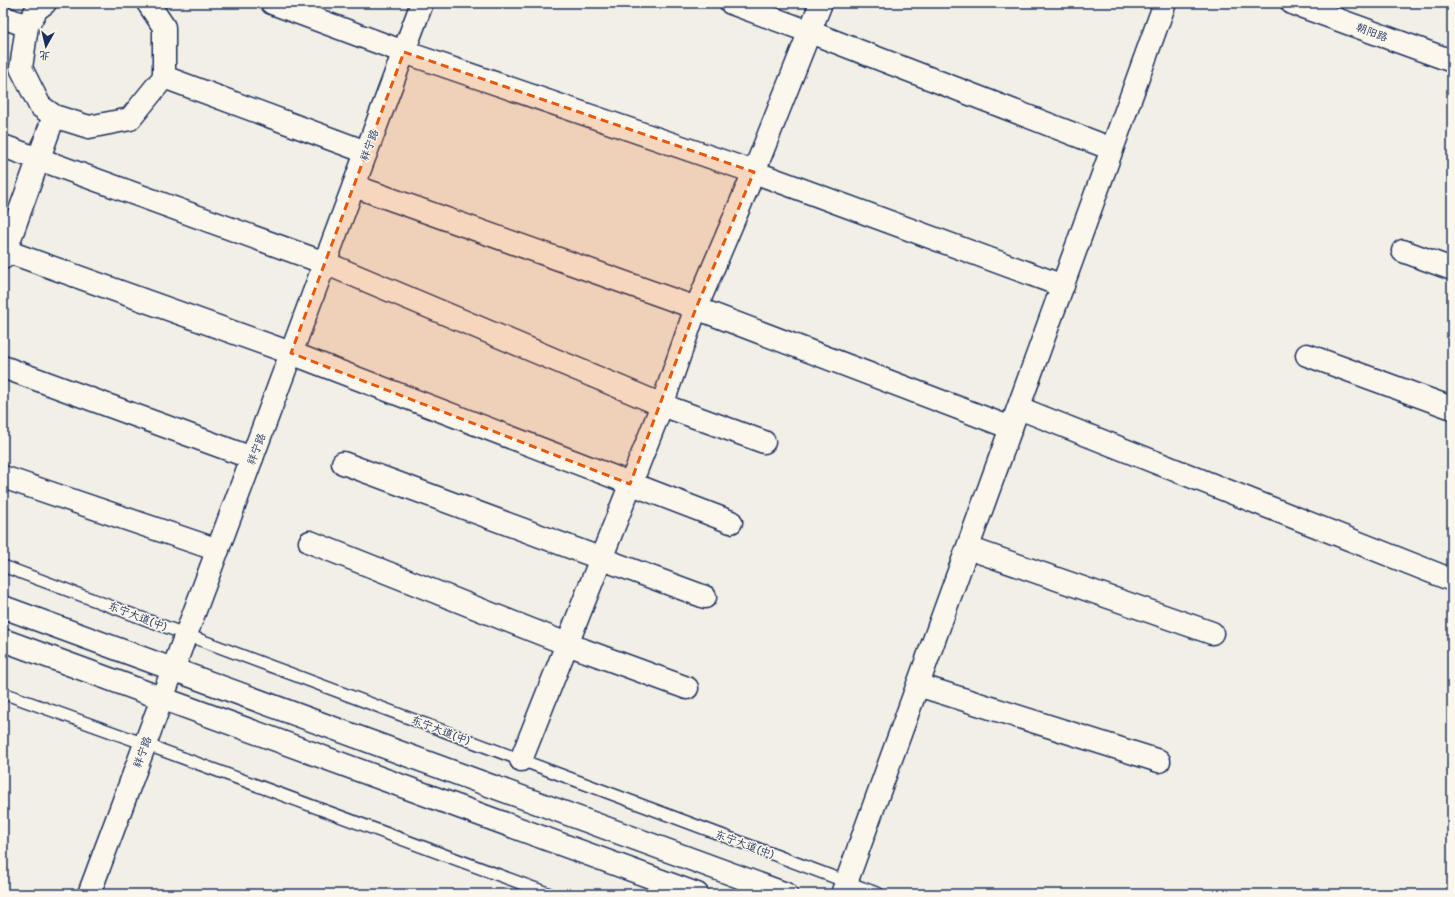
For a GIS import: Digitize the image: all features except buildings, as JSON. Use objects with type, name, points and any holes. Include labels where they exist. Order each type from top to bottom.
[{"type":"street","points":[[45,3],[37,9],[27,26],[21,68],[40,106],[54,116],[89,126],[130,119],[164,77],[164,27],[148,3]]},
{"type":"street","points":[[272,3],[404,52],[754,172],[1063,286]]},
{"type":"street","name":"祥宁路","points":[[89,894],[422,3]]},
{"type":"street","points":[[731,3],[1112,149]]},
{"type":"street","points":[[521,760],[662,405],[696,308],[754,172],[821,3]]},
{"type":"street","points":[[845,888],[1165,3]]},
{"type":"street","name":"朝阳路","points":[[1292,3],[1452,61]]},
{"type":"street","points":[[3,17],[27,26]]},
{"type":"street","points":[[164,77],[366,152]]},
{"type":"street","points":[[54,116],[4,253],[291,354],[731,522]]},
{"type":"street","points":[[3,146],[325,263],[662,405],[764,442]]},
{"type":"street","points":[[354,186],[696,308],[1011,428]]},
{"type":"street","points":[[1403,251],[1452,269]]},
{"type":"street","points":[[1307,355],[1452,408]]},
{"type":"street","points":[[3,368],[252,458]]},
{"type":"street","points":[[1018,408],[1452,580]]},
{"type":"street","points":[[343,463],[705,597]]},
{"type":"street","points":[[3,477],[218,550]]},
{"type":"street","points":[[310,542],[567,644],[687,688]]},
{"type":"street","points":[[968,548],[1212,633]]},
{"type":"street","points":[[3,607],[786,894]]},
{"type":"street","points":[[3,640],[697,894]]},
{"type":"street","points":[[918,685],[1159,761]]},
{"type":"lane","name":"东宁大道(中)","points":[[3,566],[521,760],[845,888],[879,894]]},
{"type":"lane","points":[[3,693],[550,894]]},
{"type":"highlighted area","points":[[404,52],[754,172],[696,308],[630,484],[291,353]]}]
